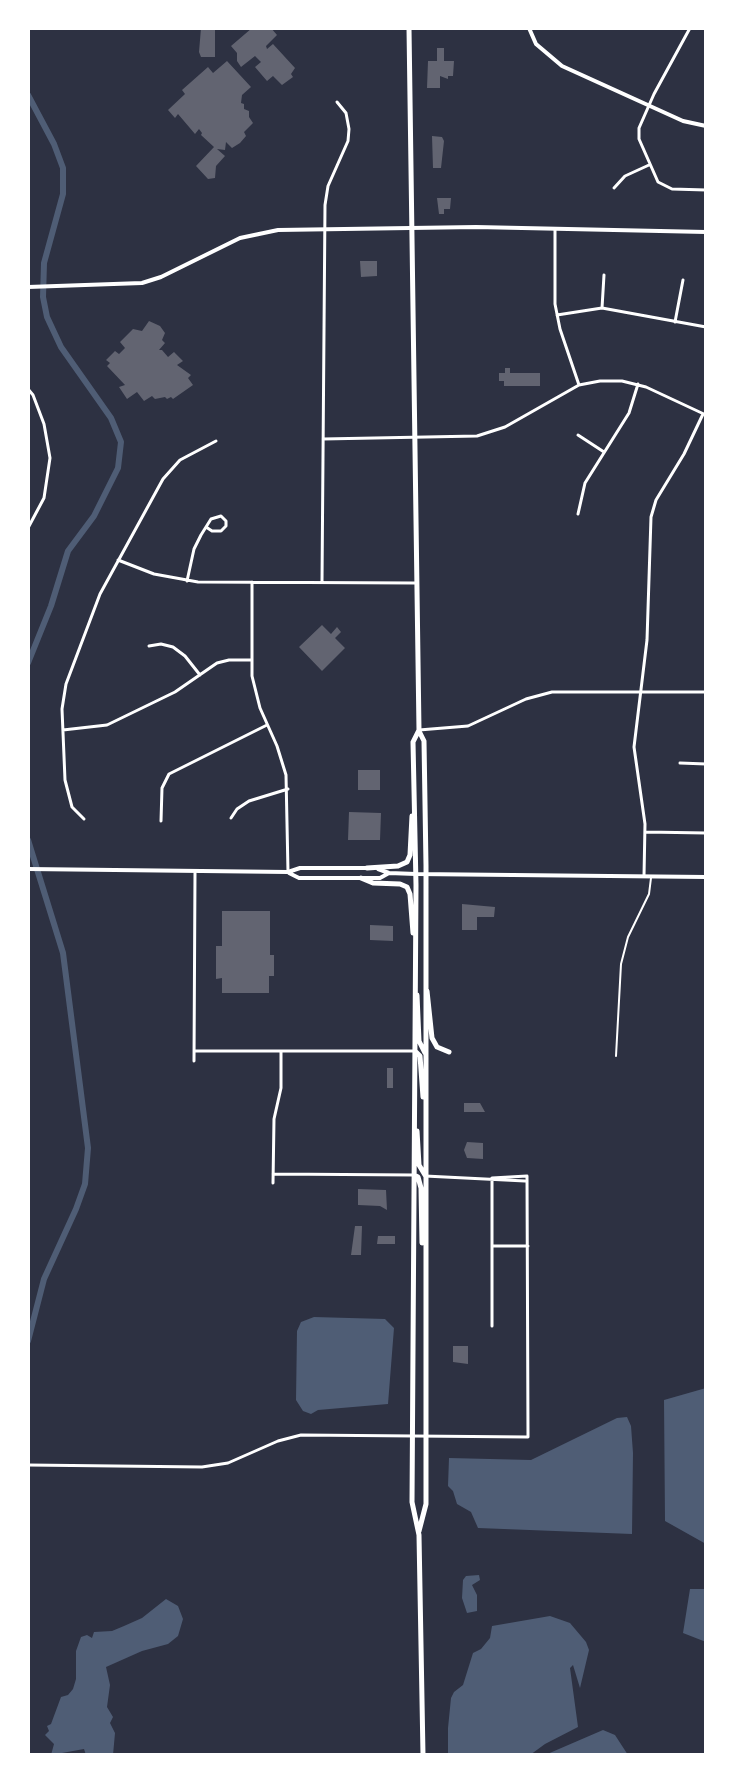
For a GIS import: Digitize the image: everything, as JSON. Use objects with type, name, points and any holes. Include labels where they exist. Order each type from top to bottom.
[{"type":"main road","points":[[409,28],[415,583],[419,730],[424,741],[426,874],[426,1504],[419,1535]]},
{"type":"main road","points":[[419,730],[413,742],[416,874],[412,1502],[419,1535],[423,1755]]},
{"type":"main road","points":[[367,868],[400,865],[409,858],[414,803]]},
{"type":"main road","points":[[361,878],[373,883],[397,883],[407,887],[415,943]]},
{"type":"main road","points":[[426,986],[432,1038],[437,1047],[449,1052]]},
{"type":"main road","points":[[415,987],[419,1005],[420,1047],[425,1053]]},
{"type":"main road","points":[[415,1051],[420,1056],[421,1092],[425,1102]]},
{"type":"main road","points":[[415,1122],[419,1165],[425,1176]]},
{"type":"main road","points":[[414,1175],[418,1177],[421,1188],[424,1253]]},
{"type":"street","points":[[529,28],[536,44],[562,66],[683,121],[706,126]]},
{"type":"street","points":[[690,28],[649,105],[639,132],[656,180],[672,189],[706,190]]},
{"type":"street","points":[[322,582],[324,229],[328,186],[349,136],[346,113],[337,102]]},
{"type":"street","points":[[614,188],[625,176],[649,165]]},
{"type":"street","points":[[30,287],[142,283],[161,277],[226,243],[252,234],[278,230],[413,227],[706,232]]},
{"type":"street","points":[[555,229],[557,315],[579,385]]},
{"type":"street","points":[[602,308],[604,275]]},
{"type":"street","points":[[675,322],[683,280]]},
{"type":"street","points":[[557,315],[602,308],[706,327]]},
{"type":"street","points":[[323,439],[472,437],[494,431],[579,385],[609,380],[638,384],[705,414],[651,514],[647,640],[634,757],[645,832],[644,876]]},
{"type":"street","points":[[578,514],[585,483],[629,413],[638,384]]},
{"type":"street","points":[[28,389],[44,424],[50,458],[44,498],[28,528]]},
{"type":"street","points":[[578,435],[604,452]]},
{"type":"street","points":[[84,819],[72,807],[65,785],[64,689],[100,594],[168,472],[186,455],[216,441]]},
{"type":"street","points":[[187,581],[190,558],[206,527],[216,516],[225,518],[226,526],[221,531],[206,527]]},
{"type":"street","points":[[118,560],[154,574],[187,581],[415,583]]},
{"type":"street","points":[[252,582],[252,660],[256,695],[283,762],[288,789],[288,872]]},
{"type":"street","points":[[149,646],[161,644],[173,647],[200,675]]},
{"type":"street","points":[[63,730],[97,728],[112,723],[175,692],[224,660],[252,660]]},
{"type":"street","points":[[419,730],[468,726],[526,699],[552,692],[706,692]]},
{"type":"street","points":[[161,821],[162,788],[169,774],[267,725]]},
{"type":"street","points":[[680,763],[706,764]]},
{"type":"street","points":[[231,818],[237,809],[249,801],[288,789]]},
{"type":"street","points":[[645,832],[706,833]]},
{"type":"street","points":[[29,869],[288,872],[300,868],[367,868],[416,874],[706,877]]},
{"type":"street","points":[[194,1061],[195,870]]},
{"type":"street","points":[[288,872],[299,878],[380,878],[389,873]]},
{"type":"street","points":[[194,1051],[415,1051]]},
{"type":"street","points":[[273,1183],[274,1119],[281,1088],[281,1051]]},
{"type":"street","points":[[273,1174],[414,1175]]},
{"type":"street","points":[[28,1465],[202,1467],[228,1463],[278,1441],[301,1435],[528,1437],[527,1178],[425,1176]]},
{"type":"street","points":[[492,1178],[492,1326]]},
{"type":"street","points":[[492,1246],[528,1246]]},
{"type":"lane","points":[[616,1056],[621,964],[628,937],[649,894],[651,876]]},
{"type":"water","points":[[314,1317],[385,1319],[394,1328],[388,1404],[318,1410],[311,1414],[303,1411],[296,1400],[297,1331],[301,1322]]},
{"type":"water","points":[[706,1388],[706,1544],[665,1521],[664,1400]]},
{"type":"water","points":[[627,1417],[631,1426],[633,1453],[632,1534],[478,1528],[471,1512],[457,1504],[448,1486],[449,1458],[531,1460],[617,1418]]},
{"type":"water","points":[[479,1575],[480,1580],[472,1585],[477,1595],[477,1611],[467,1613],[462,1598],[463,1580],[466,1576]]},
{"type":"water","points":[[690,1589],[706,1589],[706,1642],[683,1633]]},
{"type":"water","points":[[166,1599],[178,1606],[183,1619],[178,1636],[168,1644],[142,1651],[106,1667],[110,1685],[107,1707],[113,1717],[110,1723],[115,1733],[113,1755],[86,1755],[84,1749],[51,1755],[54,1744],[45,1735],[49,1731],[47,1726],[51,1724],[61,1697],[73,1689],[76,1651],[81,1637],[87,1635],[92,1638],[94,1632],[112,1631],[142,1618]]},
{"type":"water","points":[[550,1616],[570,1623],[589,1650],[580,1688],[573,1665],[570,1668],[578,1727],[530,1755],[448,1755],[451,1698],[463,1685],[473,1653],[490,1638],[492,1626]]},
{"type":"water","points":[[603,1730],[615,1735],[628,1755],[545,1755]]},
{"type":"building","points":[[201,28],[215,28],[215,57],[201,57]]},
{"type":"building","points":[[252,28],[271,28],[277,35],[266,46],[267,49],[273,44],[295,68],[291,74],[293,77],[282,85],[273,76],[267,81],[255,67],[261,62],[255,56],[241,67],[237,61],[237,53],[231,46]]},
{"type":"building","points":[[437,48],[444,48],[444,61],[454,61],[453,76],[448,76],[448,79],[440,76],[440,88],[427,88],[428,61],[437,61]]},
{"type":"building","points":[[227,61],[251,87],[242,95],[241,103],[249,111],[253,123],[244,132],[246,136],[240,143],[232,148],[226,142],[225,150],[217,149],[225,156],[216,166],[215,178],[208,179],[196,166],[214,147],[199,129],[195,134],[178,114],[175,118],[168,110],[185,94],[182,90],[208,67],[213,73]]},
{"type":"building","points":[[432,136],[442,137],[444,141],[441,168],[433,168]]},
{"type":"building","points":[[437,198],[451,198],[450,209],[444,209],[444,214],[439,214]]},
{"type":"building","points":[[360,261],[377,261],[377,276],[361,277]]},
{"type":"building","points":[[149,321],[160,326],[165,333],[162,340],[165,343],[159,350],[168,357],[174,352],[183,361],[177,365],[191,375],[188,378],[193,385],[173,399],[155,399],[152,396],[144,401],[137,392],[127,399],[119,387],[125,385],[107,366],[110,363],[106,360],[115,351],[119,354],[125,348],[120,342],[133,329],[142,331]]},
{"type":"building","points":[[505,368],[510,368],[510,373],[540,373],[540,386],[504,386],[504,381],[499,381],[499,373],[505,373]]},
{"type":"building","points":[[322,625],[331,634],[337,627],[341,632],[335,638],[345,648],[322,671],[299,647]]},
{"type":"building","points":[[358,770],[380,770],[380,790],[358,790]]},
{"type":"building","points":[[349,812],[381,813],[380,840],[348,840]]},
{"type":"building","points":[[462,904],[495,907],[494,917],[477,917],[477,930],[462,930]]},
{"type":"building","points":[[222,911],[270,911],[270,955],[274,955],[274,976],[269,976],[269,993],[222,993],[222,978],[216,979],[216,946],[222,946]]},
{"type":"building","points":[[370,925],[393,926],[393,941],[370,940]]},
{"type":"building","points":[[387,1068],[393,1068],[393,1088],[387,1088]]},
{"type":"building","points":[[464,1103],[480,1103],[485,1112],[464,1112]]},
{"type":"building","points":[[467,1142],[483,1143],[483,1159],[467,1158],[464,1150]]},
{"type":"building","points":[[358,1189],[386,1190],[387,1210],[380,1206],[358,1205]]},
{"type":"building","points":[[355,1226],[362,1226],[361,1255],[351,1255]]},
{"type":"building","points":[[378,1236],[395,1236],[395,1244],[377,1244]]},
{"type":"building","points":[[453,1346],[468,1346],[468,1364],[453,1362]]},
{"type":"waterway","points":[[28,95],[63,168],[63,194],[44,263],[43,297],[47,317],[61,347],[111,418],[121,442],[118,468],[94,516],[68,551],[51,606],[28,663]]},
{"type":"waterway","points":[[28,840],[63,953],[88,1148],[85,1184],[44,1279],[28,1341]]}]
